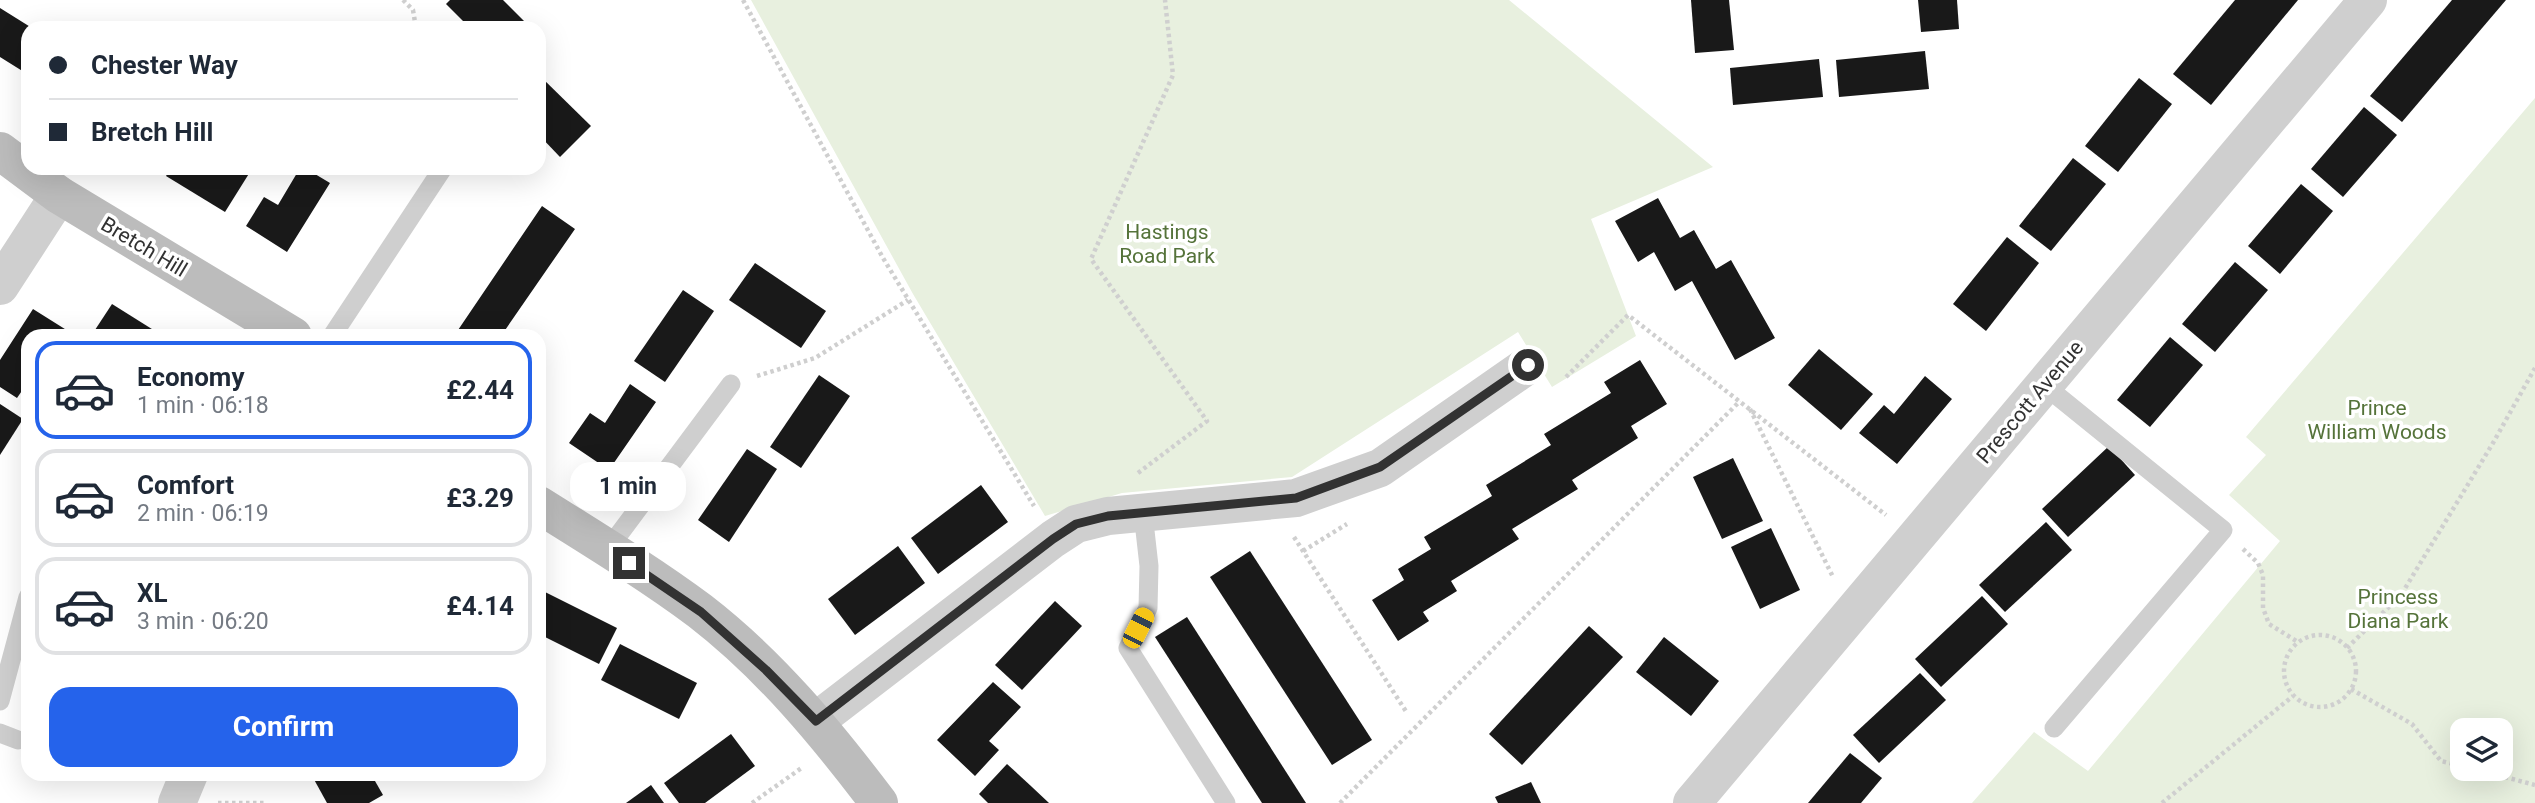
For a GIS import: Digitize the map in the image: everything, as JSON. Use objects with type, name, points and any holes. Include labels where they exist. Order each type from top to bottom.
[{"type":"street","name":"Prescott Avenue","points":[[1692,803],[2368,0]]},
{"type":"street","name":"Bretch Hill","points":[[0,151],[21,167]]},
{"type":"street","name":"Bretch Hill","points":[[32,175],[59,195],[281,329]]},
{"type":"street","points":[[0,286],[59,195]]},
{"type":"street","points":[[825,733],[1053,539],[1076,524],[1108,516],[1136,496],[1271,501],[1296,498],[1380,467],[1528,365]]},
{"type":"street","points":[[546,509],[701,612],[766,670],[825,733],[879,803]]},
{"type":"street","points":[[177,803],[186,781]]},
{"type":"lane","points":[[337,329],[438,175]]},
{"type":"lane","points":[[608,549],[731,384]]},
{"type":"lane","points":[[2044,385],[2222,530],[2054,728]]},
{"type":"lane","points":[[1136,496],[1149,566],[1148,608],[1128,648],[1226,803]]},
{"type":"lane","points":[[0,701],[21,623]]},
{"type":"path","points":[[403,0],[413,10],[415,21]]},
{"type":"path","points":[[743,0],[908,300],[1037,510]]},
{"type":"path","points":[[1136,496],[1207,421],[1091,259],[1173,75],[1165,0]]},
{"type":"path","points":[[731,384],[815,358],[908,300]]},
{"type":"path","points":[[1564,380],[1628,315],[1916,537]]},
{"type":"path","points":[[2347,648],[2401,595],[2535,368]]},
{"type":"path","points":[[1340,803],[1740,401]]},
{"type":"path","points":[[1749,409],[1838,588],[1859,605]]},
{"type":"path","points":[[1271,501],[1407,713]]},
{"type":"path","points":[[1303,551],[1350,522]]},
{"type":"path","points":[[2222,530],[2258,563],[2263,575],[2263,608],[2269,624],[2298,642]]},
{"type":"path","points":[[2324,635],[2337,639],[2347,648],[2354,660],[2356,675],[2351,689],[2342,699],[2317,707],[2304,704],[2293,696],[2285,683],[2284,668],[2288,653],[2298,642],[2310,636],[2324,635]]},
{"type":"path","points":[[2351,689],[2412,724],[2441,761],[2450,763]]},
{"type":"path","points":[[2162,803],[2293,696]]},
{"type":"path","points":[[752,803],[825,733]]},
{"type":"path","points":[[2513,779],[2535,785]]},
{"type":"path","points":[[210,803],[266,803]]},
{"type":"green space","name":"Hastings Road Park","points":[[751,0],[1509,0],[1713,167],[1591,219],[1636,336],[1552,387],[1518,332],[1292,477],[1122,493],[1045,516],[913,294]]},
{"type":"green space","name":"Princess Diana Park","points":[[2535,98],[2535,803],[1972,803],[2034,732],[2088,771],[2280,541],[2229,495],[2266,455],[2246,437]]},
{"type":"building","points":[[450,0],[503,0],[524,21],[463,21],[446,4]]},
{"type":"building","points":[[1691,0],[1729,0],[1734,50],[1695,53]]},
{"type":"building","points":[[1918,0],[1957,0],[1959,29],[1921,32]]},
{"type":"building","points":[[2235,0],[2298,0],[2211,105],[2173,74]]},
{"type":"building","points":[[2452,0],[2506,0],[2402,122],[2370,96]]},
{"type":"building","points":[[0,8],[21,21],[21,70],[0,57]]},
{"type":"building","points":[[1925,51],[1929,89],[1839,97],[1836,60]]},
{"type":"building","points":[[1819,59],[1823,97],[1733,105],[1730,68]]},
{"type":"building","points":[[2139,78],[2172,104],[2118,172],[2085,146]]},
{"type":"building","points":[[546,82],[591,126],[560,157],[546,142]]},
{"type":"building","points":[[2364,107],[2397,135],[2343,197],[2311,169]]},
{"type":"building","points":[[2073,158],[2106,184],[2051,251],[2019,226]]},
{"type":"building","points":[[167,175],[248,175],[225,212]]},
{"type":"building","points":[[296,175],[317,175],[330,183],[287,252],[246,226],[264,197],[278,205]]},
{"type":"building","points":[[2301,184],[2333,211],[2280,274],[2248,246]]},
{"type":"building","points":[[1658,198],[1680,238],[1694,230],[1716,269],[1731,260],[1775,338],[1735,360],[1692,281],[1675,291],[1654,252],[1638,262],[1615,221]]},
{"type":"building","points":[[542,206],[575,229],[506,329],[459,329]]},
{"type":"building","points":[[2007,237],[2039,263],[1986,331],[1953,304]]},
{"type":"building","points":[[2235,262],[2268,290],[2215,352],[2182,324]]},
{"type":"building","points":[[755,263],[826,311],[801,348],[729,300]]},
{"type":"building","points":[[683,290],[714,311],[665,382],[634,361]]},
{"type":"building","points":[[112,304],[152,329],[96,329]]},
{"type":"building","points":[[33,309],[65,329],[21,329],[21,392],[17,398],[0,387],[0,360]]},
{"type":"building","points":[[2170,337],[2203,365],[2150,427],[2117,400]]},
{"type":"building","points":[[1819,349],[1873,394],[1841,430],[1788,385]]},
{"type":"building","points":[[1640,360],[1667,404],[1631,426],[1638,438],[1572,480],[1578,489],[1512,529],[1519,539],[1451,581],[1457,591],[1423,612],[1429,621],[1398,641],[1372,600],[1404,580],[1398,569],[1431,549],[1424,537],[1492,496],[1486,485],[1551,445],[1544,434],[1611,393],[1604,382]]},
{"type":"building","points":[[819,375],[850,396],[801,468],[770,447]]},
{"type":"building","points":[[1925,376],[1952,399],[1897,464],[1859,433],[1884,405],[1894,414]]},
{"type":"building","points":[[630,384],[656,402],[609,470],[569,443],[590,413],[605,423]]},
{"type":"building","points":[[0,404],[21,418],[21,422],[0,455]]},
{"type":"building","points":[[2109,446],[2135,475],[2068,537],[2042,509]]},
{"type":"building","points":[[747,449],[777,469],[729,542],[698,520]]},
{"type":"building","points":[[1733,458],[1763,521],[1722,539],[1693,477]]},
{"type":"building","points":[[981,485],[1008,522],[938,574],[911,538]]},
{"type":"building","points":[[2046,522],[2072,550],[2005,612],[1979,585]]},
{"type":"building","points":[[1771,528],[1800,590],[1760,609],[1731,547]]},
{"type":"building","points":[[898,546],[925,583],[855,635],[828,599]]},
{"type":"building","points":[[1250,551],[1372,740],[1332,765],[1210,577]]},
{"type":"building","points":[[546,592],[617,628],[599,664],[546,638]]},
{"type":"building","points":[[1982,596],[2008,624],[1941,687],[1915,659]]},
{"type":"building","points":[[1055,601],[1082,626],[1022,690],[995,665]]},
{"type":"building","points":[[1187,617],[1306,803],[1262,803],[1155,637]]},
{"type":"building","points":[[1589,626],[1623,657],[1522,765],[1489,734]]},
{"type":"building","points":[[1664,637],[1719,681],[1691,716],[1636,672]]},
{"type":"building","points":[[620,644],[697,683],[679,719],[601,680]]},
{"type":"building","points":[[1920,673],[1946,700],[1879,763],[1853,735]]},
{"type":"building","points":[[993,682],[1021,707],[989,741],[999,750],[975,776],[937,740]]},
{"type":"building","points":[[731,734],[755,766],[705,803],[679,803],[664,783]]},
{"type":"building","points":[[1850,753],[1882,778],[1861,803],[1808,803]]},
{"type":"building","points":[[1007,764],[1049,803],[988,803],[979,794]]},
{"type":"building","points":[[315,781],[375,781],[383,795],[369,803],[327,803]]},
{"type":"building","points":[[1531,782],[1541,803],[1498,803],[1495,797]]},
{"type":"building","points":[[651,785],[664,803],[626,803]]},
{"type":"route","points":[[629,563],[701,612],[766,670],[816,721],[1076,524],[1108,516],[1296,498],[1380,467],[1528,365]]},
{"type":"park label","name":"Prince William Woods","points":[[2377,420]]}]
